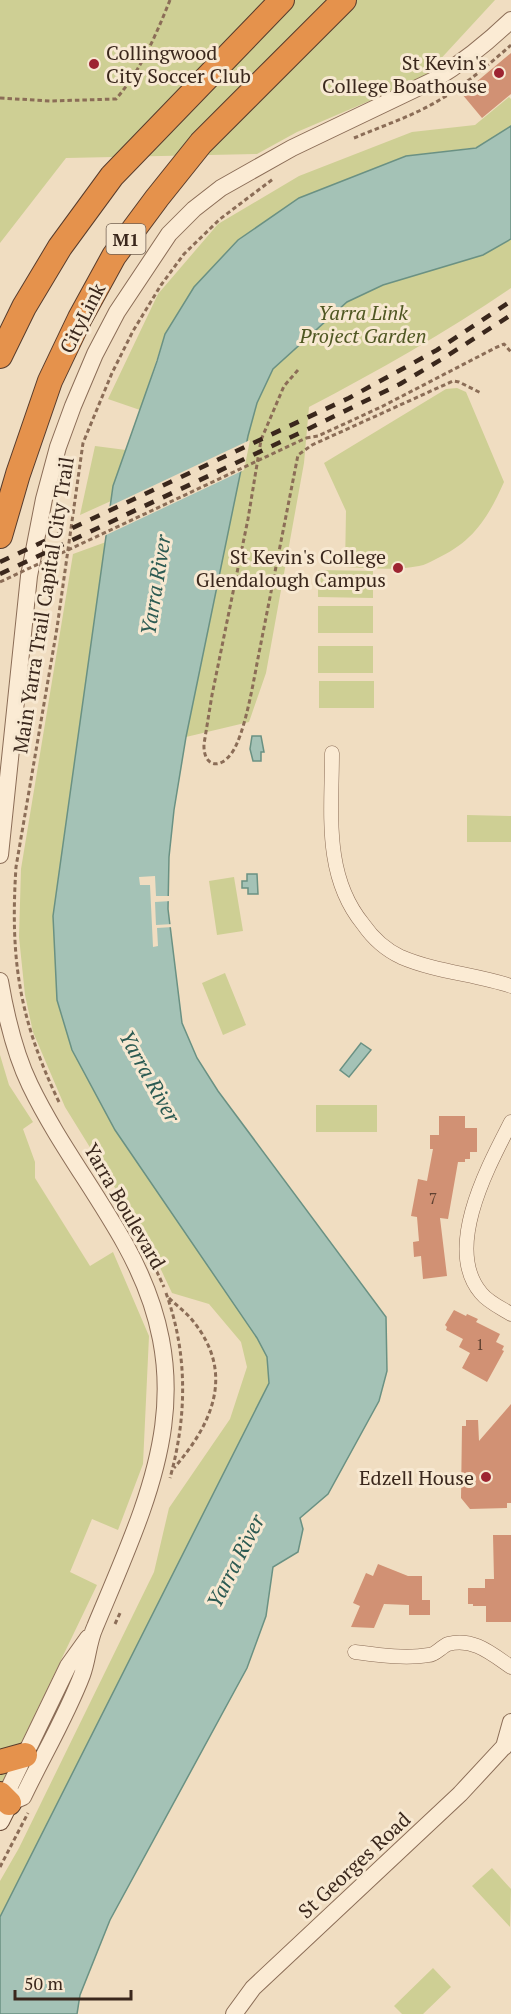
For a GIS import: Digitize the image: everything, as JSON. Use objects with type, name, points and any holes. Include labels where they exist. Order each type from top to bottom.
[{"type":"highway","name":"M1","points":[[0,356],[24,307],[60,247],[112,176],[282,0]]},
{"type":"highway","name":"CityLink","points":[[0,536],[18,474],[51,381],[80,318],[114,256],[201,143],[344,0]]},
{"type":"highway","points":[[0,1762],[25,1755]]},
{"type":"street","points":[[0,855],[29,576],[44,499],[58,447],[73,406],[95,354],[117,312],[169,234],[194,209],[221,188],[292,148],[434,80],[489,40],[511,20]]},
{"type":"street","points":[[332,753],[331,842],[344,896],[355,915],[372,936],[399,956],[511,986]]},
{"type":"street","name":"Yarra Boulevard","points":[[0,981],[10,1027],[30,1083],[63,1143],[126,1245],[147,1292],[155,1313],[166,1374],[166,1410],[155,1472],[130,1542],[92,1632],[83,1673],[22,1797],[9,1808]]},
{"type":"street","points":[[511,1122],[479,1189],[471,1214],[467,1241],[470,1275],[481,1293],[511,1314]]},
{"type":"street","name":"Yarra Boulevard","points":[[9,1808],[10,1786],[68,1666],[92,1632]]},
{"type":"street","points":[[355,1652],[380,1655],[432,1655],[446,1645],[464,1642],[486,1650],[511,1667]]},
{"type":"street","name":"St Georges Road","points":[[234,2014],[259,1982],[460,1794],[507,1743],[511,1722]]},
{"type":"path","points":[[0,98],[51,101],[116,99],[133,79],[170,0]]},
{"type":"path","points":[[350,139],[420,111],[434,103],[476,74],[511,45]]},
{"type":"path","name":"Main Yarra Trail Capital City Trail","points":[[63,1110],[35,1048],[23,1009],[15,960],[14,900],[16,867],[58,618],[81,451],[112,373],[133,331],[161,285],[184,254],[220,219],[280,174]]},
{"type":"path","points":[[0,582],[306,438],[318,436],[504,344],[511,352]]},
{"type":"path","points":[[298,370],[284,386],[261,440],[204,744],[203,752],[206,759],[216,765],[223,763],[235,750],[250,699],[298,455],[312,445],[453,381],[481,393]]},
{"type":"path","points":[[415,389],[419,397]]},
{"type":"path","points":[[142,1240],[159,1272],[179,1341],[183,1386],[179,1441],[168,1486]]},
{"type":"path","points":[[168,1297],[191,1318],[199,1329],[208,1345],[217,1378],[213,1402],[203,1425],[186,1453],[172,1469]]},
{"type":"path","points":[[113,1630],[122,1609]]},
{"type":"path","points":[[0,1867],[9,1808]]},
{"type":"green space","points":[[0,0],[495,0],[423,78],[297,132],[257,154],[66,158],[0,243]]},
{"type":"green space","points":[[509,97],[511,99],[511,126],[479,147],[406,156],[299,198],[238,240],[194,287],[165,334],[140,410],[108,399],[158,294],[218,224],[299,176],[412,132],[475,125]]},
{"type":"green space","name":"Yarra Link Project Garden","points":[[511,239],[511,288],[412,350],[309,407],[304,463],[266,673],[249,722],[186,737],[248,436],[257,403],[273,369],[347,302],[383,285],[483,255]]},
{"type":"green space","points":[[457,388],[466,392],[504,482],[492,507],[470,537],[449,552],[423,565],[391,569],[345,567],[346,511],[324,463],[446,389]]},
{"type":"green space","points":[[95,446],[126,450],[113,486],[111,501],[80,515]]},
{"type":"green space","points":[[106,542],[53,916],[267,1357],[269,1383],[0,1917],[0,1881],[19,1848],[154,1572],[169,1508],[230,1419],[247,1367],[241,1342],[209,1304],[172,1293],[146,1238],[65,1107],[33,1032],[25,995],[19,937],[21,869],[73,554]]},
{"type":"green space","points":[[318,570],[373,571],[373,598],[318,597]]},
{"type":"green space","points":[[318,606],[373,606],[373,633],[318,633]]},
{"type":"green space","points":[[318,646],[373,646],[373,673],[318,673]]},
{"type":"green space","points":[[319,681],[374,681],[374,708],[319,708]]},
{"type":"green space","points":[[467,815],[511,816],[511,842],[467,842]]},
{"type":"green space","points":[[234,877],[243,931],[217,935],[209,881]]},
{"type":"green space","points":[[225,973],[246,1025],[223,1035],[202,983]]},
{"type":"green space","points":[[0,1055],[9,1085],[33,1122],[23,1129],[35,1162],[35,1178],[90,1266],[113,1252],[149,1336],[143,1464],[118,1530],[92,1519],[70,1572],[97,1585],[0,1787]]},
{"type":"green space","points":[[316,1105],[377,1105],[377,1132],[316,1132]]},
{"type":"green space","points":[[492,1868],[511,1889],[510,1927],[472,1886]]},
{"type":"green space","points":[[433,1968],[451,1987],[423,2014],[402,2014],[394,2006]]},
{"type":"water","name":"Yarra River","points":[[511,126],[511,239],[483,255],[383,285],[347,302],[273,369],[257,403],[248,436],[186,737],[169,857],[168,909],[182,1023],[197,1058],[218,1091],[386,1317],[387,1371],[379,1401],[328,1494],[300,1518],[303,1529],[298,1552],[273,1567],[266,1616],[247,1668],[110,1920],[80,1995],[77,2014],[0,2014],[0,1917],[269,1383],[267,1357],[257,1338],[115,1130],[72,1050],[57,1000],[53,916],[113,486],[165,334],[194,287],[238,240],[299,198],[406,156],[476,148]]},
{"type":"water","points":[[252,736],[261,736],[264,752],[261,752],[261,761],[253,761],[250,749]]},
{"type":"water","points":[[247,874],[257,874],[258,894],[248,894],[248,888],[242,888],[242,881],[247,881]]},
{"type":"water","points":[[361,1043],[371,1050],[349,1077],[340,1070]]},
{"type":"pier","points":[[250,440],[244,470],[104,536],[108,507]]},
{"type":"pier","points":[[155,876],[156,896],[172,896],[171,901],[155,902],[156,925],[173,924],[173,927],[157,928],[158,946],[153,947],[150,885],[140,885],[139,877]]},
{"type":"building","name":"St Kevin's College Boathouse","points":[[511,53],[511,94],[482,118],[462,94]]},
{"type":"building","points":[[439,1116],[465,1116],[465,1128],[477,1128],[477,1152],[470,1152],[470,1159],[465,1159],[465,1162],[458,1162],[448,1219],[440,1218],[447,1276],[423,1279],[421,1256],[414,1257],[413,1242],[419,1241],[417,1217],[411,1216],[418,1179],[427,1181],[433,1149],[430,1149],[430,1135],[439,1135]]},
{"type":"building","points":[[454,1310],[478,1319],[476,1322],[500,1334],[496,1342],[504,1346],[502,1350],[504,1351],[487,1382],[462,1368],[470,1353],[459,1347],[463,1339],[446,1330],[445,1325]]},
{"type":"building","name":"Edzell House","points":[[511,1404],[511,1503],[507,1503],[507,1508],[470,1509],[461,1498],[462,1426],[466,1426],[466,1420],[478,1420],[479,1441]]},
{"type":"building","points":[[493,1535],[511,1535],[511,1622],[486,1622],[486,1606],[468,1604],[468,1588],[485,1588],[485,1579],[494,1579]]},
{"type":"building","points":[[378,1564],[408,1576],[422,1576],[422,1600],[430,1600],[430,1615],[409,1615],[409,1605],[384,1604],[374,1628],[351,1627],[360,1606],[353,1603],[366,1573],[373,1576]]},
{"type":"railway","points":[[0,562],[349,398],[437,350],[511,301]]},
{"type":"railway","points":[[0,574],[400,384],[511,315]]},
{"type":"place","name":"Collingwood City Soccer Club","points":[[94,64]]},
{"type":"place","name":"St Kevin's College Boathouse","points":[[499,73]]},
{"type":"place","name":"St Kevin's College Glendalough Campus","points":[[398,568]]},
{"type":"place","name":"Edzell House","points":[[486,1477]]}]
